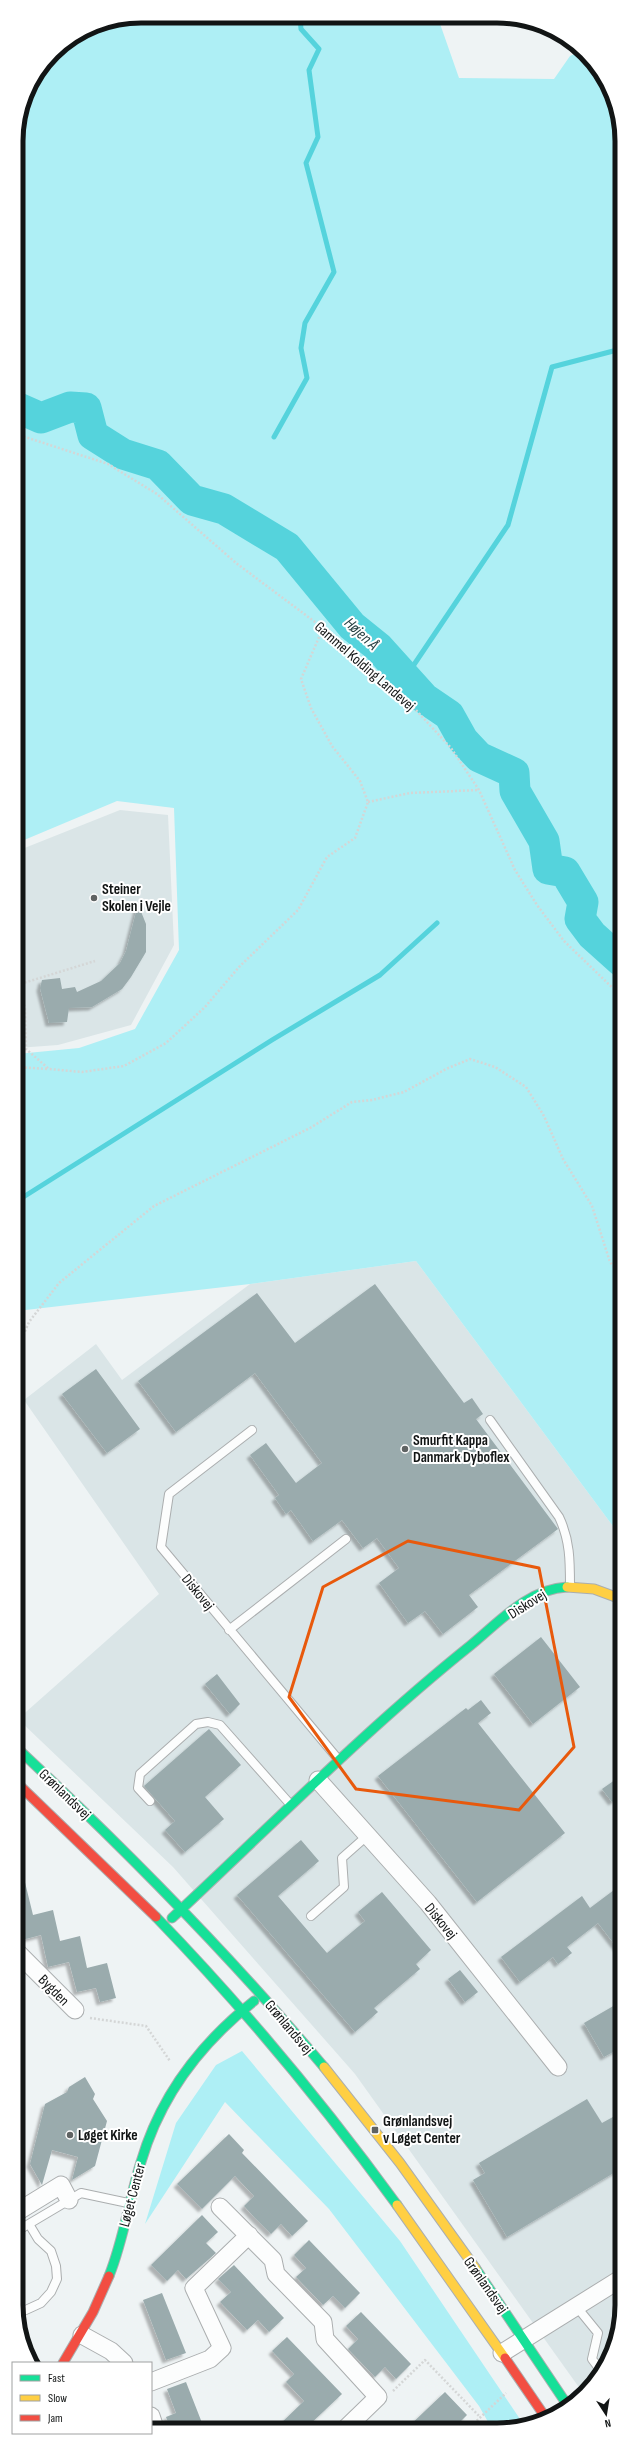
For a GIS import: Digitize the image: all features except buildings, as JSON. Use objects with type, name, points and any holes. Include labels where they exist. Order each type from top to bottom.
[{"type":"street","name":"Diskovej","points":[[164,1925],[318,1780],[338,1759],[448,1662],[528,1600],[546,1591],[570,1586],[599,1591],[615,1597]]},
{"type":"street","name":"Grønlandsvej","points":[[23,1754],[183,1908],[262,1995],[375,2130],[524,2340],[565,2401]]},
{"type":"street","name":"Diskovej","points":[[318,1780],[428,1903],[558,2067]]},
{"type":"street","name":"Grønlandsvej","points":[[23,1789],[164,1925],[267,2038],[370,2166],[543,2414]]},
{"type":"street","name":"Bygden","points":[[23,1958],[75,2010]]},
{"type":"street","name":"Løget Center","points":[[64,2362],[82,2335],[106,2286],[116,2257],[129,2203],[145,2148],[161,2110],[182,2078],[205,2048],[242,2010],[262,1995]]},
{"type":"street","points":[[23,2218],[61,2185],[69,2200]]},
{"type":"street","points":[[220,2207],[274,2260],[276,2274],[324,2322],[325,2339],[378,2397],[351,2423]]},
{"type":"street","points":[[152,2382],[210,2359],[222,2348],[194,2288],[249,2235]]},
{"type":"street","points":[[502,2353],[615,2282]]},
{"type":"street","points":[[82,2335],[111,2352],[123,2362]]},
{"type":"lane","points":[[490,1420],[559,1518],[566,1532],[570,1552],[570,1586]]},
{"type":"lane","name":"Diskovej","points":[[252,1430],[169,1494],[161,1547],[338,1759]]},
{"type":"lane","points":[[229,1630],[346,1539]]},
{"type":"lane","points":[[150,1801],[138,1788],[140,1774],[196,1724],[208,1722],[220,1725],[291,1805]]},
{"type":"lane","points":[[311,1916],[344,1887],[342,1858],[368,1836]]},
{"type":"lane","points":[[69,2200],[81,2193],[129,2203]]},
{"type":"lane","points":[[23,2218],[38,2239],[51,2252],[56,2266],[57,2279],[51,2292],[41,2303],[23,2311]]},
{"type":"lane","points":[[576,2306],[598,2333],[592,2359],[597,2366]]},
{"type":"path","name":"Gammel Kolding Landevej","points":[[23,436],[108,464],[157,494],[236,563],[323,628],[402,695],[451,748],[479,790],[515,870],[537,905],[564,941],[615,990]]},
{"type":"path","points":[[23,1067],[82,1072],[124,1066],[166,1043],[205,1007],[239,967],[298,910],[328,856],[355,838],[368,802],[360,781],[332,746],[311,708],[301,679],[323,628]]},
{"type":"path","points":[[368,802],[410,793],[451,789],[479,790]]},
{"type":"path","points":[[23,983],[95,961]]},
{"type":"path","points":[[23,1003],[25,1007],[26,1049],[49,1069]]},
{"type":"path","points":[[23,1336],[29,1322],[58,1283],[154,1206],[310,1128],[352,1102],[372,1100],[404,1092],[446,1069],[470,1059],[495,1068],[526,1087],[544,1116],[563,1159],[592,1206],[610,1262],[615,1268]]},
{"type":"path","points":[[75,2010],[80,2016],[146,2026],[182,2078]]},
{"type":"path","points":[[378,2397],[390,2395],[425,2360],[480,2417]]},
{"type":"path","points":[[474,2423],[506,2393],[521,2382]]},
{"type":"highlighted area","points":[[408,1541],[539,1568],[574,1747],[519,1810],[356,1789],[289,1697],[323,1587]]},
{"type":"shaded area","points":[[134,23],[440,23],[459,78],[554,79],[570,56],[575,53],[591,69],[603,89],[611,111],[615,141],[615,1529],[416,1261],[250,1284],[23,1310],[23,1053],[79,1048],[135,1029],[179,950],[174,808],[117,801],[23,840],[23,134],[27,111],[39,82],[47,69],[69,47],[96,32],[118,25]]},
{"type":"shaded area","name":"Steiner Skolen i Vejle","points":[[120,810],[168,815],[174,945],[131,1025],[58,1045],[23,1048],[23,849]]},
{"type":"shaded area","points":[[416,1261],[615,1529],[615,2312],[613,2328],[606,2350],[591,2377],[580,2388],[355,2074],[173,1867],[23,1724],[23,1715],[159,1594],[24,1400],[96,1344],[122,1380],[250,1284]]},
{"type":"shaded area","points":[[242,2051],[400,2241],[521,2420],[489,2423],[479,2406],[329,2209],[225,2102],[145,2224],[176,2123],[216,2065]]},
{"type":"waterway","points":[[274,437],[307,378],[301,348],[305,323],[334,272],[306,163],[318,137],[309,70],[319,49],[301,29],[300,23]]},
{"type":"waterway","points":[[405,678],[508,525],[552,367],[615,351]]},
{"type":"waterway","name":"Højen Å","points":[[23,410],[41,418],[70,407],[86,408],[93,435],[123,454],[158,465],[192,500],[224,509],[287,547],[352,626],[378,647],[424,698],[449,715],[463,740],[479,757],[514,773],[515,791],[544,841],[548,869],[565,872],[583,902],[580,919],[592,935],[615,956]]},
{"type":"waterway","points":[[23,1197],[272,1040],[380,975],[437,923]]},
{"type":"traffic: fast","points":[[172,1918],[356,1744],[503,1617],[527,1600],[539,1594],[553,1589],[567,1587]]},
{"type":"traffic: fast","points":[[23,1754],[137,1864],[214,1943],[324,2067]]},
{"type":"traffic: fast","points":[[156,1917],[220,1986],[281,2056],[369,2167],[397,2205]]},
{"type":"traffic: fast","points":[[109,2276],[119,2248],[141,2162],[159,2115],[171,2094],[200,2053],[235,2017],[254,2001]]},
{"type":"traffic: fast","points":[[476,2269],[565,2401]]},
{"type":"traffic: slow","points":[[567,1587],[594,1589],[615,1597]]},
{"type":"traffic: slow","points":[[324,2067],[400,2163],[476,2269]]},
{"type":"traffic: slow","points":[[397,2205],[505,2358]]},
{"type":"traffic: jam","points":[[23,1789],[156,1917]]},
{"type":"traffic: jam","points":[[64,2362],[93,2312],[109,2276]]},
{"type":"traffic: jam","points":[[505,2358],[543,2414]]},
{"type":"place","name":"Steiner Skolen i Vejle","points":[[94,898]]},
{"type":"place","name":"Smurfit Kappa Danmark Dyboflex","points":[[405,1449]]},
{"type":"place","name":"Grønlandsvej v Løget Center","points":[[375,2130]]},
{"type":"place","name":"Løget Kirke","points":[[70,2135]]}]
